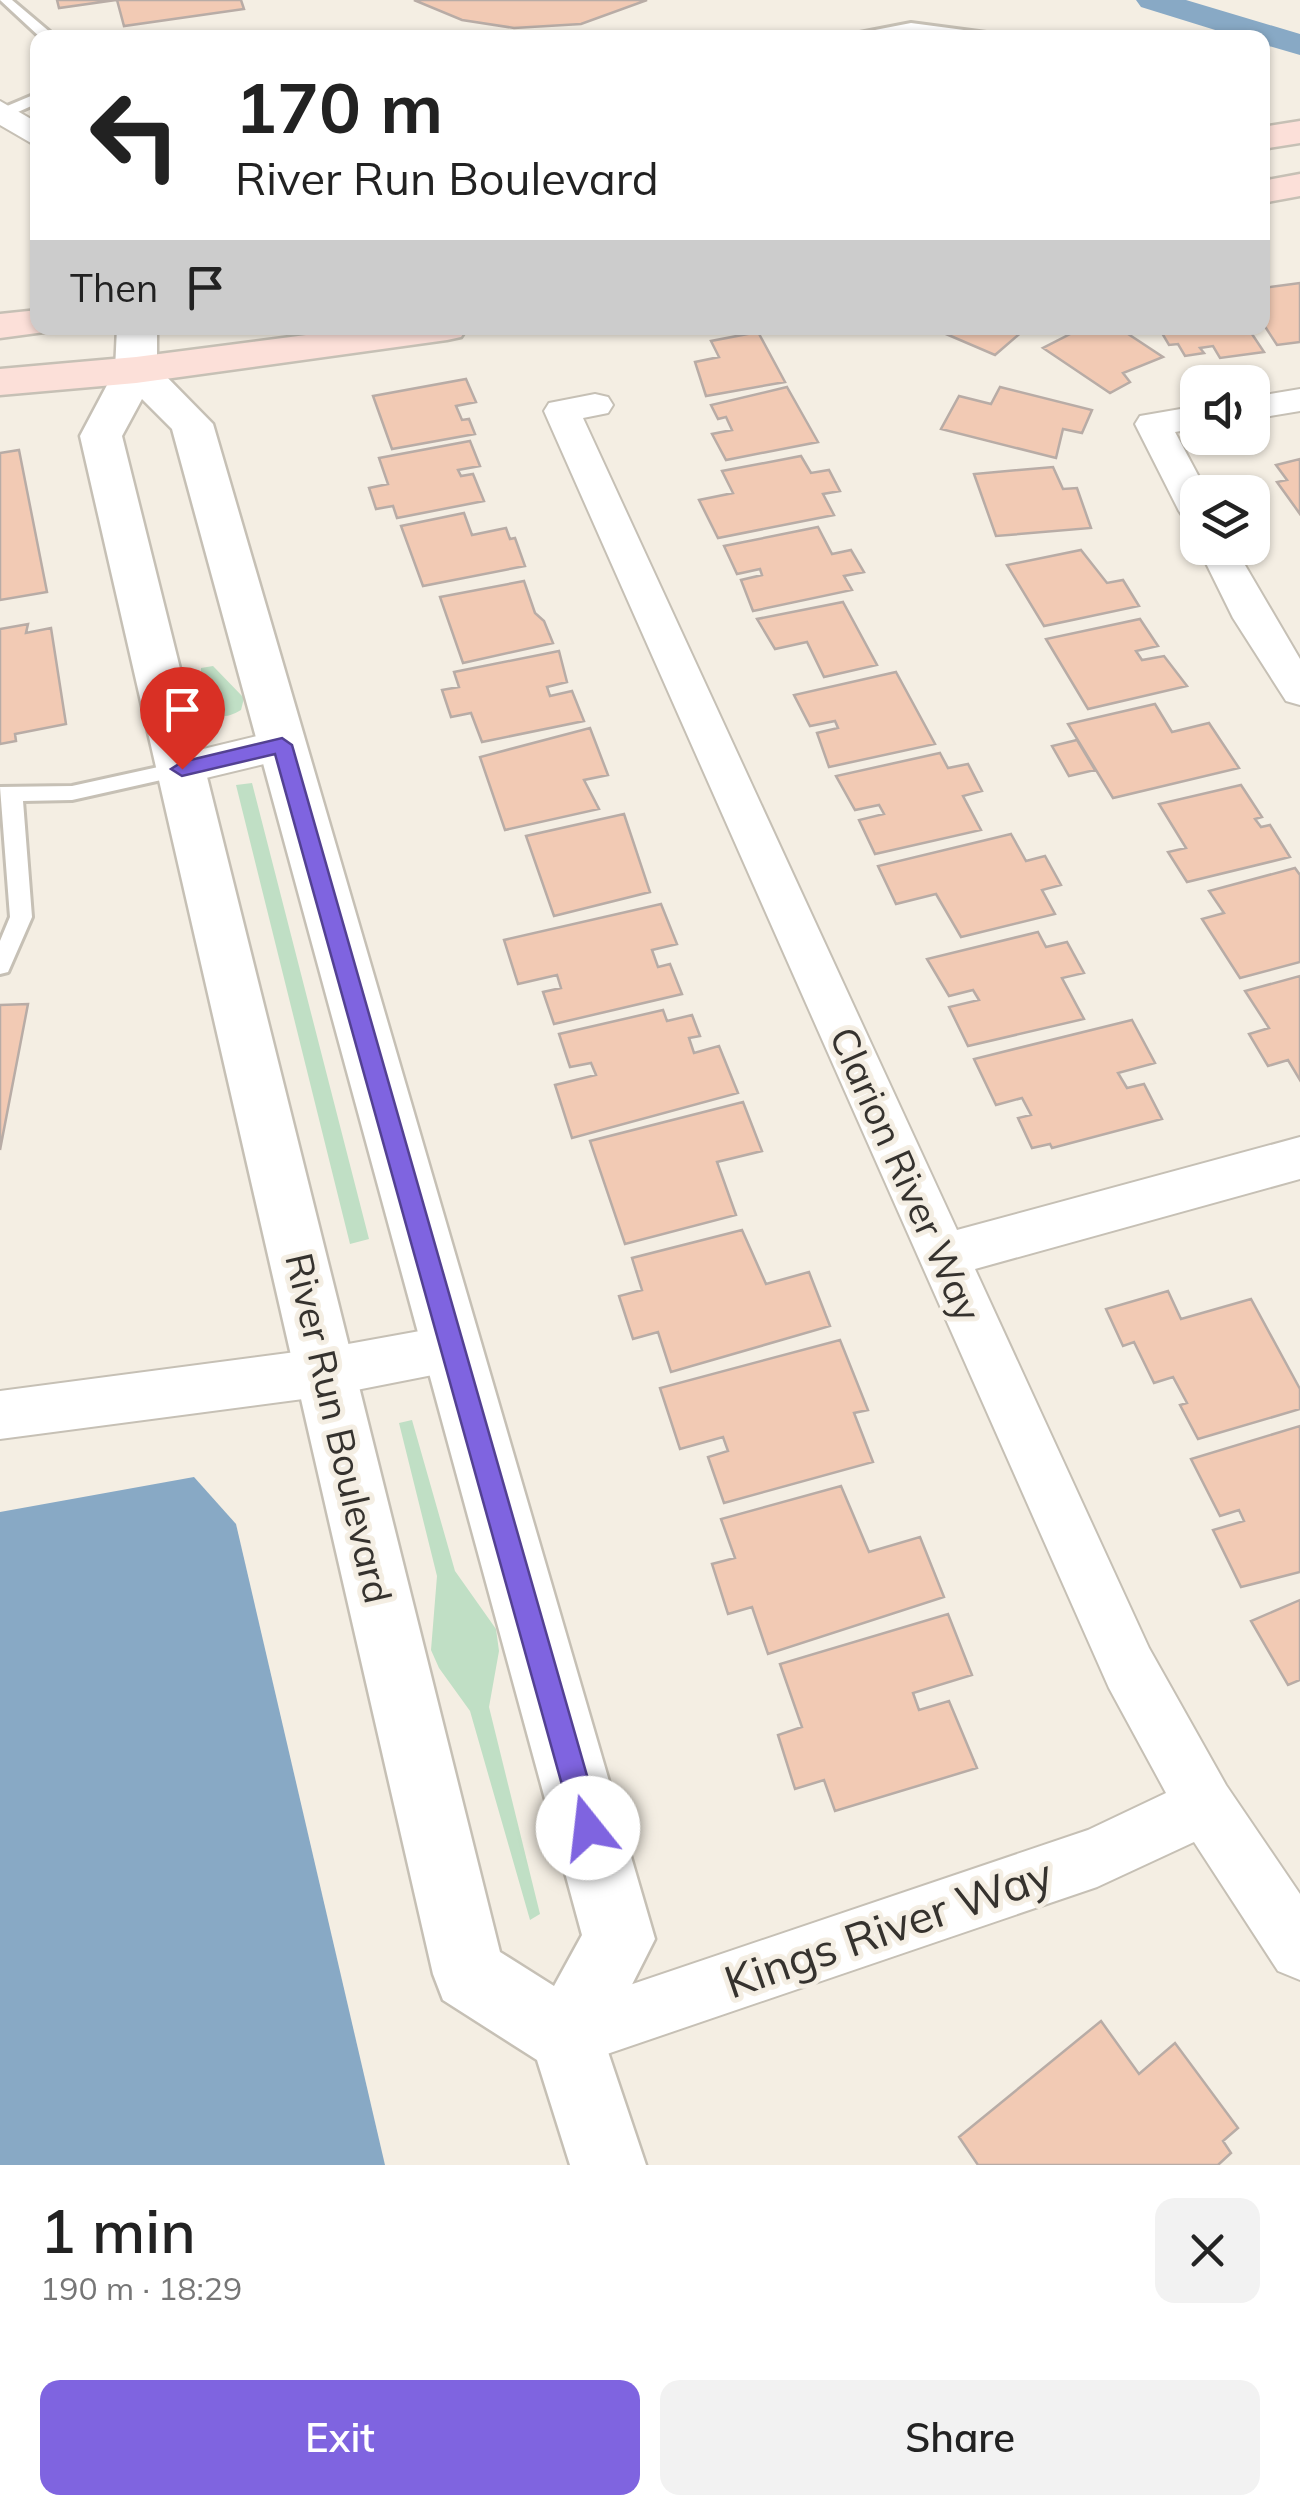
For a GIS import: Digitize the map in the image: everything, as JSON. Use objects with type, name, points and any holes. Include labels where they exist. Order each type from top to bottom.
[{"type":"main road","points":[[1270,137],[1300,132]]},
{"type":"main road","points":[[1270,191],[1300,186]]},
{"type":"main road","points":[[0,326],[30,323]]},
{"type":"main road","points":[[0,382],[136,349],[343,335]]},
{"type":"street","points":[[2,112],[30,132]]},
{"type":"street","points":[[136,349],[192,424],[619,1939],[566,2036],[608,2165]]},
{"type":"street","name":"River Run Boulevard","points":[[136,349],[101,436],[469,1974],[566,2036]]},
{"type":"street","points":[[1270,405],[1300,400]]},
{"type":"street","name":"Clarion River Way","points":[[595,405],[562,411],[1129,1668],[1205,1806],[1300,1949]]},
{"type":"street","points":[[1180,420],[1153,424],[1180,476]]},
{"type":"street","points":[[1225,565],[1252,618],[1300,690]]},
{"type":"street","points":[[182,769],[282,745]]},
{"type":"street","points":[[942,1256],[1300,1158]]},
{"type":"street","points":[[0,1415],[326,1372],[453,1348]]},
{"type":"street","name":"Kings River Way","points":[[566,2036],[1097,1857],[1205,1806]]},
{"type":"lane","points":[[4,0],[40,30]]},
{"type":"lane","points":[[892,30],[934,30]]},
{"type":"lane","points":[[2,112],[30,100]]},
{"type":"lane","points":[[0,966],[21,917],[10,883],[6,794],[72,794],[182,769]]},
{"type":"green space","points":[[213,666],[244,698],[241,710],[220,716],[200,711],[201,668]]},
{"type":"green space","points":[[252,783],[369,1239],[350,1244],[236,785]]},
{"type":"green space","points":[[412,1420],[455,1571],[496,1629],[499,1651],[489,1707],[540,1914],[530,1920],[470,1711],[431,1650],[437,1576],[399,1423]]},
{"type":"water","points":[[194,1477],[236,1524],[385,2165],[0,2165],[0,1512]]},
{"type":"building","points":[[57,0],[116,0],[59,8]]},
{"type":"building","points":[[117,0],[241,0],[244,9],[124,26]]},
{"type":"building","points":[[414,0],[647,0],[581,24],[514,28],[462,20]]},
{"type":"building","points":[[1300,283],[1300,342],[1277,345],[1270,334],[1270,287]]},
{"type":"building","points":[[760,335],[785,382],[706,396],[695,362],[719,357],[711,341]]},
{"type":"building","points":[[948,335],[1018,335],[995,355]]},
{"type":"building","points":[[1068,335],[1130,335],[1163,357],[1123,373],[1130,382],[1110,393],[1043,348]]},
{"type":"building","points":[[1163,335],[1253,335],[1264,352],[1220,358],[1213,346],[1200,348],[1204,353],[1185,356],[1178,344],[1169,345]]},
{"type":"building","points":[[466,379],[476,402],[456,406],[462,420],[469,419],[475,434],[392,449],[373,396]]},
{"type":"building","points":[[787,387],[818,442],[726,460],[712,434],[732,430],[726,417],[718,419],[711,405]]},
{"type":"building","points":[[1000,387],[1092,410],[1082,433],[1063,429],[1056,458],[941,429],[959,396],[991,404]]},
{"type":"building","points":[[470,441],[480,466],[458,470],[461,476],[473,474],[484,501],[397,518],[393,506],[376,509],[369,488],[388,484],[379,458]]},
{"type":"building","points":[[19,450],[47,592],[0,600],[0,453]]},
{"type":"building","points":[[801,456],[811,473],[829,470],[840,491],[823,494],[834,515],[718,538],[699,500],[733,493],[722,471]]},
{"type":"building","points":[[1300,459],[1300,514],[1277,482],[1287,480],[1276,465]]},
{"type":"building","points":[[1053,467],[1063,489],[1077,488],[1091,528],[996,536],[974,474]]},
{"type":"building","points":[[464,513],[472,535],[506,528],[510,539],[515,538],[525,566],[423,586],[401,526]]},
{"type":"building","points":[[818,527],[832,554],[851,550],[864,572],[844,576],[852,590],[753,611],[741,580],[762,575],[760,569],[737,574],[724,546]]},
{"type":"building","points":[[1081,550],[1107,583],[1123,580],[1139,606],[1044,626],[1007,565]]},
{"type":"building","points":[[524,581],[535,613],[544,621],[553,643],[463,663],[440,597]]},
{"type":"building","points":[[843,602],[877,665],[824,677],[807,642],[775,649],[757,619]]},
{"type":"building","points":[[1140,619],[1158,646],[1136,651],[1142,660],[1164,656],[1187,686],[1088,709],[1046,639]]},
{"type":"building","points":[[28,624],[26,633],[51,628],[66,724],[15,734],[16,741],[0,744],[0,629]]},
{"type":"building","points":[[559,651],[567,682],[547,687],[550,696],[572,691],[584,721],[482,742],[471,713],[451,717],[442,690],[459,687],[454,672]]},
{"type":"building","points":[[896,672],[935,744],[829,767],[817,733],[838,728],[835,721],[810,726],[794,695]]},
{"type":"building","points":[[1155,704],[1172,732],[1209,723],[1239,768],[1113,798],[1068,724]]},
{"type":"building","points":[[590,728],[608,775],[584,780],[599,809],[505,830],[480,757]]},
{"type":"building","points":[[1077,740],[1095,770],[1069,776],[1052,746]]},
{"type":"building","points":[[940,753],[948,768],[968,764],[982,791],[963,796],[981,830],[875,854],[859,820],[884,814],[879,805],[855,810],[836,776]]},
{"type":"building","points":[[1241,785],[1262,817],[1255,819],[1261,827],[1270,825],[1290,857],[1187,882],[1168,852],[1186,848],[1159,804]]},
{"type":"building","points":[[624,814],[650,892],[554,916],[526,836]]},
{"type":"building","points":[[1011,834],[1026,861],[1045,856],[1061,885],[1042,890],[1055,914],[961,937],[936,894],[896,904],[878,866]]},
{"type":"building","points":[[1295,868],[1300,875],[1300,962],[1240,978],[1202,919],[1224,913],[1209,891]]},
{"type":"building","points":[[661,904],[677,944],[652,950],[658,967],[670,964],[682,994],[554,1024],[543,992],[561,988],[557,975],[518,984],[504,940]]},
{"type":"building","points":[[1038,932],[1046,947],[1067,942],[1084,973],[1062,978],[1084,1019],[968,1046],[949,1007],[979,1000],[973,990],[949,996],[927,959]]},
{"type":"building","points":[[1300,976],[1300,1080],[1288,1060],[1268,1066],[1249,1034],[1269,1028],[1245,991]]},
{"type":"building","points":[[28,1004],[0,1150],[0,1005]]},
{"type":"building","points":[[663,1010],[667,1021],[692,1015],[700,1036],[689,1038],[694,1053],[719,1046],[738,1093],[572,1138],[555,1085],[596,1075],[591,1063],[570,1067],[559,1034]]},
{"type":"building","points":[[1132,1020],[1155,1063],[1118,1073],[1127,1088],[1144,1084],[1162,1119],[1052,1148],[1050,1144],[1032,1148],[1018,1118],[1031,1115],[1022,1098],[996,1105],[974,1059]]},
{"type":"building","points":[[743,1102],[762,1151],[717,1162],[736,1215],[625,1244],[590,1141]]},
{"type":"building","points":[[742,1230],[766,1284],[809,1272],[830,1326],[671,1372],[658,1332],[633,1339],[619,1296],[642,1290],[632,1258]]},
{"type":"building","points":[[1168,1291],[1181,1319],[1251,1299],[1300,1389],[1300,1409],[1198,1439],[1180,1405],[1187,1403],[1173,1377],[1154,1383],[1134,1342],[1123,1346],[1106,1309]]},
{"type":"building","points":[[840,1340],[868,1410],[854,1413],[873,1462],[724,1503],[708,1457],[728,1451],[723,1437],[680,1449],[660,1388]]},
{"type":"building","points":[[1300,1426],[1300,1572],[1241,1587],[1213,1530],[1244,1521],[1239,1510],[1220,1516],[1191,1459]]},
{"type":"building","points":[[841,1486],[869,1552],[920,1537],[944,1597],[768,1654],[752,1607],[728,1614],[712,1564],[735,1558],[721,1519]]},
{"type":"building","points":[[1300,1600],[1300,1680],[1288,1685],[1251,1621]]},
{"type":"building","points":[[948,1614],[972,1675],[913,1693],[919,1710],[949,1701],[977,1768],[835,1811],[824,1780],[795,1789],[778,1735],[802,1727],[780,1664]]},
{"type":"building","points":[[1101,2021],[1139,2074],[1175,2043],[1238,2128],[1223,2141],[1231,2153],[1218,2165],[978,2165],[959,2137]]},
{"type":"waterway","points":[[1152,0],[1251,30]]},
{"type":"waterway","points":[[1270,36],[1300,45]]},
{"type":"route","points":[[182,769],[282,745],[588,1828]]}]
